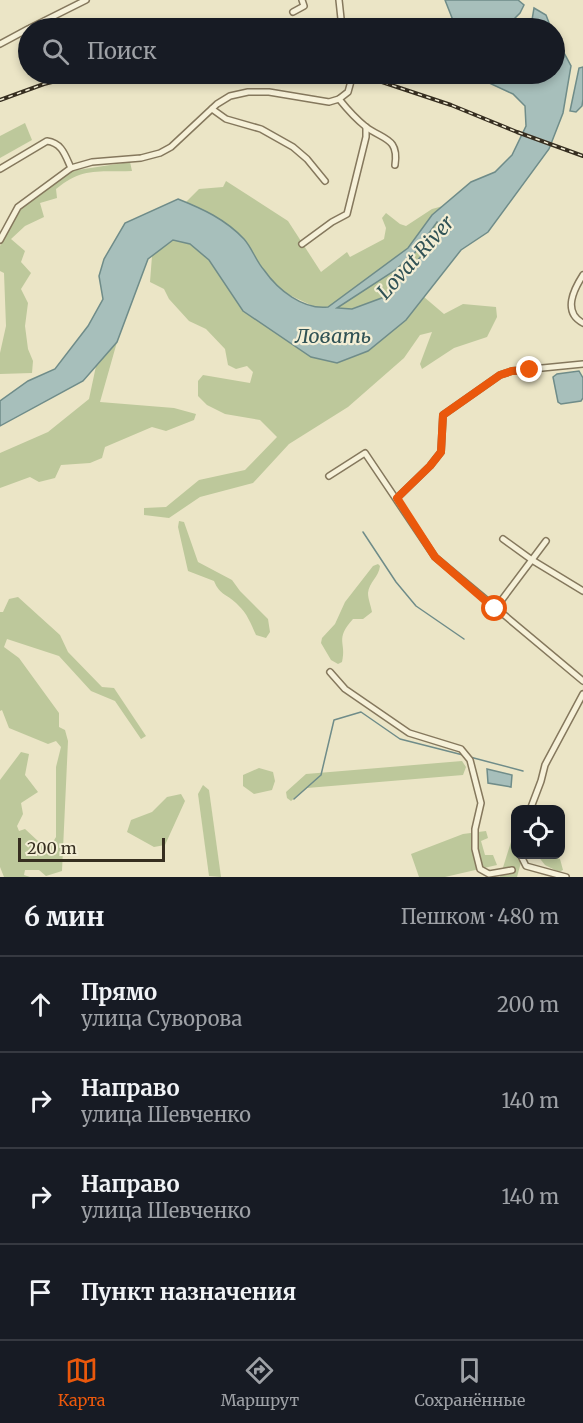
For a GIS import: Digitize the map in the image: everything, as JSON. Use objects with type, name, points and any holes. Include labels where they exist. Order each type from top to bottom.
[{"type":"street","points":[[51,18],[86,0]]},
{"type":"street","points":[[293,12],[304,6],[302,0]]},
{"type":"street","points":[[339,0],[341,18]]},
{"type":"street","points":[[0,44],[18,35]]},
{"type":"street","points":[[0,240],[18,207],[71,168],[92,162],[141,158],[160,153],[171,147],[212,109],[230,96],[248,92],[270,92],[329,102],[339,99],[348,92],[350,84]]},
{"type":"street","points":[[339,99],[366,127],[390,140],[395,148],[394,165]]},
{"type":"street","points":[[212,109],[226,119],[261,129],[293,147],[308,159],[325,181]]},
{"type":"street","points":[[302,244],[347,214],[366,137],[366,127]]},
{"type":"street","points":[[0,169],[47,141],[55,142],[61,147],[71,168]]},
{"type":"street","points":[[583,274],[572,294],[572,308],[578,321],[583,323]]},
{"type":"street","points":[[397,498],[441,452],[443,415],[500,375],[512,371],[583,364]]},
{"type":"street","points":[[329,476],[365,453],[435,557],[583,681]]},
{"type":"street","points":[[503,539],[532,560],[583,591]]},
{"type":"street","points":[[495,609],[546,541]]},
{"type":"street","points":[[330,672],[345,688],[409,733],[461,749],[467,756],[481,803],[475,829],[475,849],[480,869],[489,874],[512,870]]},
{"type":"street","points":[[532,805],[545,765],[583,694]]},
{"type":"street","points":[[522,859],[526,866],[566,877]]},
{"type":"green space","points":[[25,123],[32,140],[0,158],[0,136]]},
{"type":"green space","points":[[130,162],[132,171],[91,172],[65,182],[56,189],[57,198],[40,203],[44,217],[25,226],[11,239],[25,251],[21,262],[31,273],[21,289],[28,303],[25,326],[28,349],[33,361],[32,373],[0,374],[0,353],[6,326],[4,273],[0,271],[0,246],[15,215],[22,206],[71,171]]},
{"type":"green space","points":[[226,181],[288,221],[321,272],[347,252],[350,257],[384,239],[386,228],[382,218],[386,213],[406,226],[432,209],[443,206],[432,215],[408,248],[328,307],[317,308],[283,292],[263,270],[245,240],[186,202],[199,189],[223,187]]},
{"type":"green space","points":[[437,222],[440,226],[428,248],[387,296],[352,309],[336,308],[394,271],[414,254]]},
{"type":"green space","points":[[173,240],[190,244],[209,260],[243,311],[311,357],[337,363],[368,351],[406,320],[424,297],[444,314],[463,304],[496,307],[497,317],[487,337],[454,348],[422,369],[420,364],[432,332],[420,335],[404,358],[348,407],[289,444],[253,483],[200,497],[169,518],[144,515],[144,508],[166,507],[199,480],[245,470],[277,437],[260,420],[225,414],[207,405],[198,396],[198,381],[203,375],[250,383],[253,372],[247,366],[236,369],[228,365],[225,349],[206,329],[189,321],[169,299],[164,289],[150,282],[152,256]]},
{"type":"green space","points":[[117,342],[100,402],[174,408],[196,414],[194,420],[166,431],[152,427],[105,447],[102,458],[90,463],[61,465],[55,478],[39,482],[30,477],[0,488],[0,453],[48,432],[89,399],[96,366]]},
{"type":"green space","points":[[179,521],[184,522],[198,562],[232,580],[268,619],[270,632],[266,638],[256,635],[244,612],[219,590],[214,581],[188,571],[178,527]]},
{"type":"green space","points":[[378,564],[380,566],[378,573],[368,593],[372,612],[363,619],[353,619],[347,626],[342,637],[342,662],[338,664],[331,660],[321,643],[322,638],[335,624],[345,602],[373,566]]},
{"type":"green space","points":[[18,597],[60,635],[68,652],[102,687],[114,688],[146,736],[141,739],[115,701],[91,691],[59,656],[7,639],[4,647],[19,658],[59,713],[59,727],[65,730],[68,741],[62,871],[46,876],[39,870],[25,870],[24,875],[30,877],[4,877],[0,867],[0,780],[21,752],[29,754],[25,775],[38,792],[21,803],[23,814],[17,826],[19,831],[25,829],[38,841],[43,841],[50,847],[56,837],[56,767],[61,747],[56,741],[48,744],[9,728],[2,710],[0,711],[0,612],[3,612],[9,599]]},
{"type":"green space","points":[[462,761],[466,767],[463,775],[307,788],[291,801],[287,798],[286,792],[306,774]]},
{"type":"green space","points":[[259,768],[273,772],[275,781],[272,790],[254,794],[243,786],[243,775]]},
{"type":"green space","points":[[203,785],[209,790],[221,877],[209,876],[198,794]]},
{"type":"green space","points":[[181,794],[185,801],[165,845],[154,847],[127,832],[131,820],[152,812],[167,797]]},
{"type":"green space","points":[[486,831],[488,838],[481,841],[485,855],[493,855],[497,865],[445,877],[419,877],[411,854],[463,834]]},
{"type":"green space","points":[[511,842],[511,859],[522,859],[517,877],[500,877]]},
{"type":"green space","points":[[540,859],[560,859],[563,870],[559,872],[545,865]]},
{"type":"water","points":[[445,0],[518,0],[524,5],[515,18],[452,18]]},
{"type":"water","points":[[534,8],[547,18],[532,18]]},
{"type":"water","name":"Ловать","points":[[565,55],[571,66],[563,113],[549,149],[488,232],[461,250],[406,320],[368,351],[337,363],[311,357],[243,311],[209,260],[190,244],[173,240],[148,259],[117,342],[83,381],[0,426],[0,401],[28,381],[55,369],[88,326],[103,299],[99,276],[104,259],[125,223],[178,199],[213,215],[237,232],[276,285],[292,297],[309,305],[328,307],[408,248],[432,215],[471,182],[495,172],[512,155],[526,126],[525,106],[513,94],[491,84],[565,84]],"holes":[[[437,222],[440,226],[428,248],[387,296],[352,309],[337,308],[394,271],[414,254]]]},
{"type":"water","points":[[583,67],[582,106],[576,112],[570,111],[579,68]]},
{"type":"water","points":[[579,371],[583,378],[583,398],[581,401],[561,404],[558,402],[553,377],[557,374]]},
{"type":"water","points":[[487,769],[512,775],[511,787],[488,783]]},
{"type":"waterway","points":[[363,532],[396,582],[416,606],[464,639]]},
{"type":"waterway","points":[[294,799],[321,775],[334,720],[361,712],[400,739],[463,755]]},
{"type":"waterway","points":[[470,757],[523,771]]},
{"type":"railway","points":[[0,100],[44,84]]},
{"type":"railway","points":[[388,84],[451,105],[583,156]]},
{"type":"route","points":[[495,609],[435,557],[397,498],[441,452],[443,415],[500,375],[512,371],[530,370]]},
{"type":"water label","name":"Lovat River","points":[[415,257]]}]
